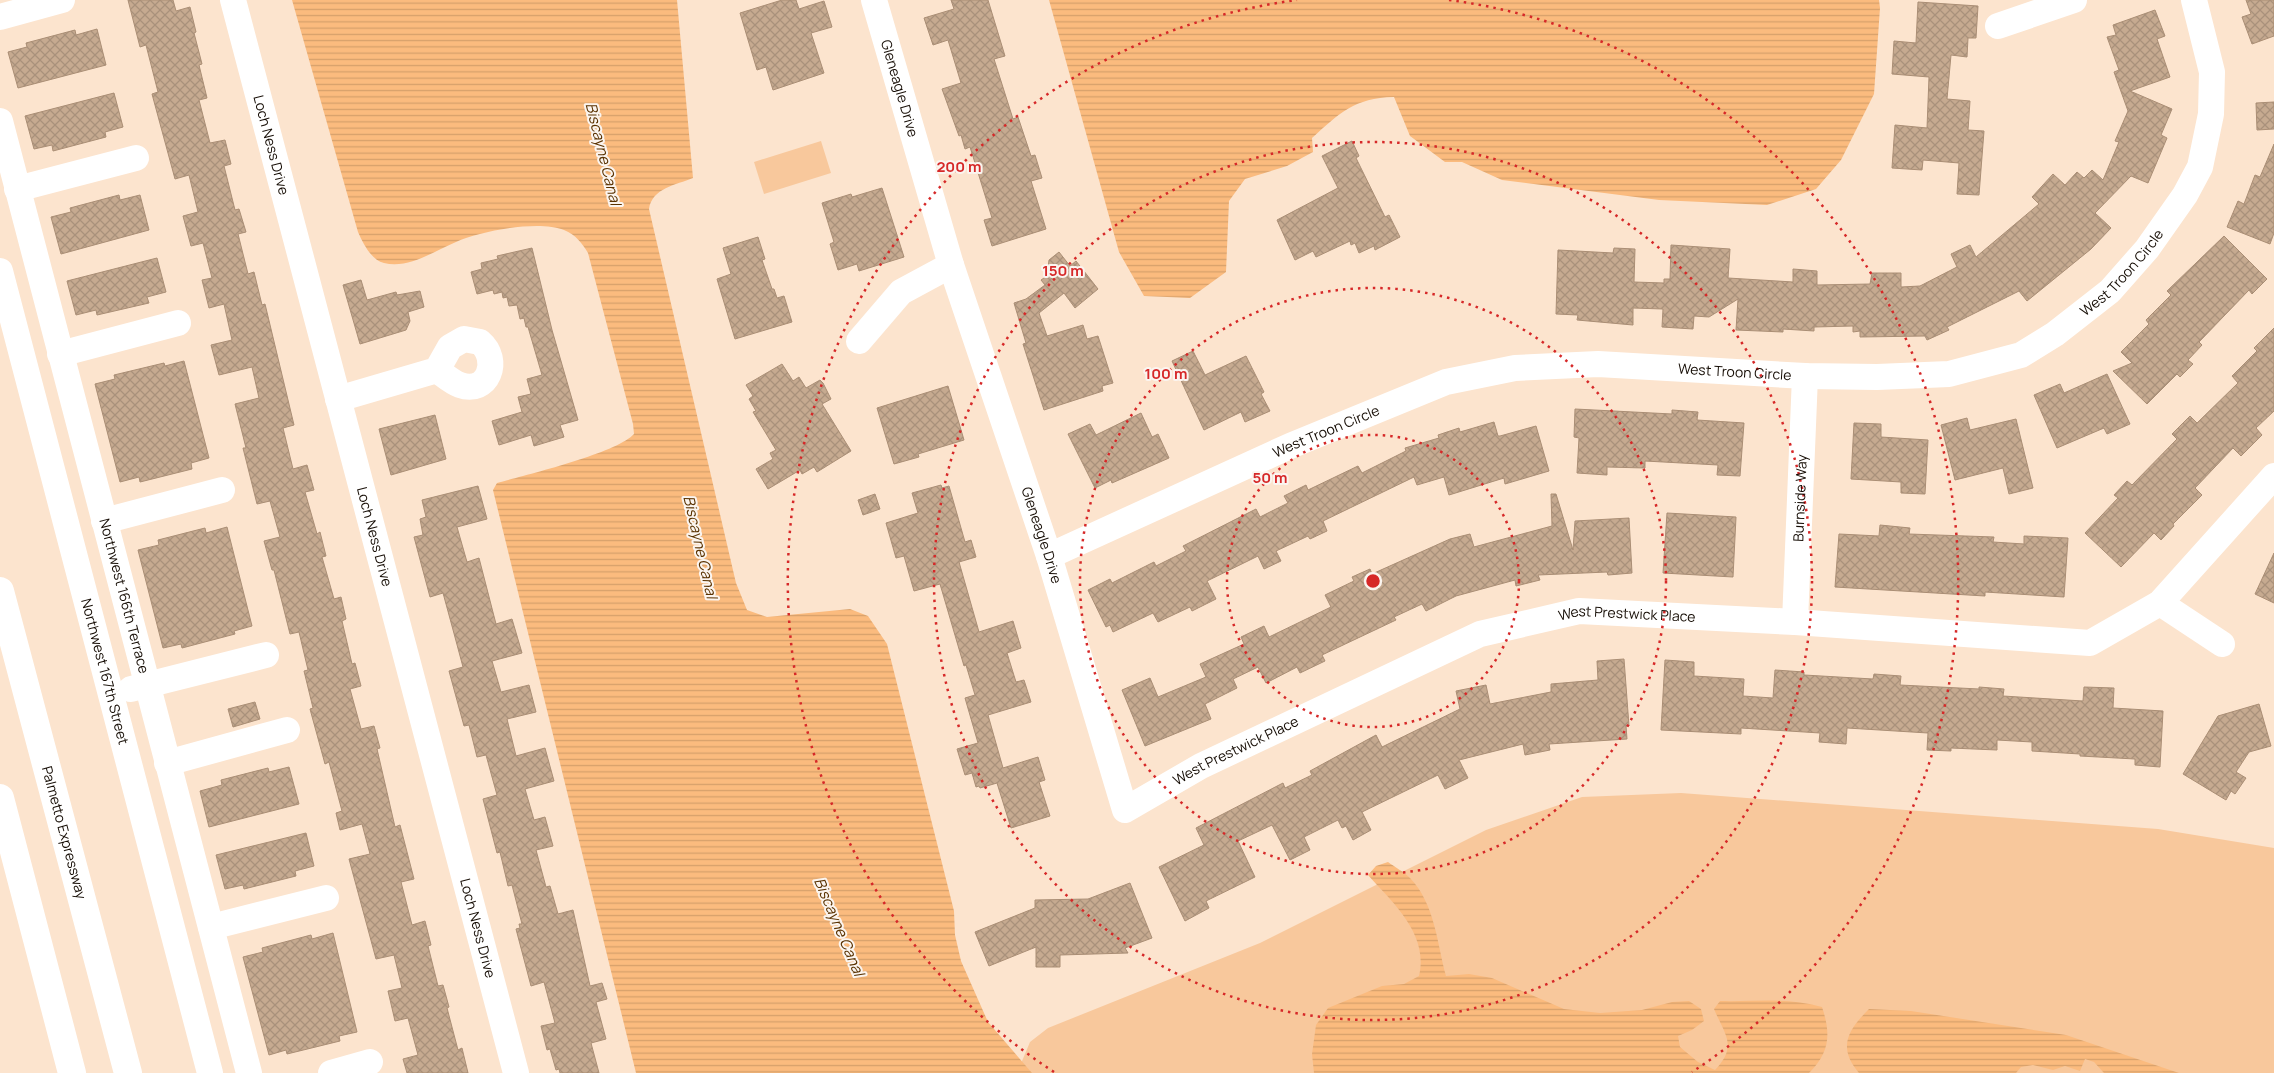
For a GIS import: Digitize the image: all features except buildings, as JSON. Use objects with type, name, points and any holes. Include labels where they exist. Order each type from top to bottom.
[{"type":"highway","name":"Palmetto Expressway","points":[[0,591],[128,1073]]},
{"type":"highway","points":[[0,798],[72,1073]]},
{"type":"street","points":[[0,17],[62,0]]},
{"type":"street","name":"Loch Ness Drive","points":[[233,0],[516,1073]]},
{"type":"street","name":"Gleneagle Drive","points":[[874,0],[951,265],[1049,556],[1125,810]]},
{"type":"street","points":[[1998,26],[2074,0]]},
{"type":"street","name":"West Troon Circle","points":[[1049,556],[1290,446],[1446,382],[1514,368],[1598,364],[1806,376],[1877,377],[1949,374],[2021,354],[2055,334],[2110,291],[2147,249],[2185,195],[2200,167],[2212,114],[2212,72],[2194,0]]},
{"type":"street","name":"Northwest 166th Terrace","points":[[0,121],[249,1073]]},
{"type":"street","points":[[17,189],[136,158]]},
{"type":"street","points":[[859,341],[901,292],[951,265]]},
{"type":"street","name":"Northwest 167th Street","points":[[0,271],[210,1073]]},
{"type":"street","points":[[60,354],[178,323]]},
{"type":"street","points":[[338,399],[437,370]]},
{"type":"street","name":"Burnside Way","points":[[1796,622],[1806,376]]},
{"type":"street","name":"West Prestwick Place","points":[[1125,810],[1201,766],[1480,634],[1579,611],[1796,622],[2090,643],[2160,603],[2274,476]]},
{"type":"street","points":[[104,521],[222,490]]},
{"type":"street","points":[[2160,603],[2222,644]]},
{"type":"street","points":[[111,694],[266,655]]},
{"type":"street","points":[[167,763],[287,730]]},
{"type":"street","points":[[211,927],[326,898]]},
{"type":"street","points":[[331,1073],[370,1062]]},
{"type":"shaded area","points":[[821,141],[831,173],[764,194],[754,162]]},
{"type":"shaded area","points":[[1681,793],[2158,829],[2274,848],[2274,1073],[1017,1073],[1030,1042],[1048,1028],[1260,943],[1486,830],[1582,797]]},
{"type":"water","name":"Biscayne Canal","points":[[292,0],[677,0],[693,178],[672,185],[660,192],[651,202],[649,209],[736,583],[747,610],[767,617],[850,609],[868,616],[887,644],[954,911],[955,935],[961,961],[988,1022],[1032,1073],[636,1073],[493,490],[497,483],[549,469],[610,449],[634,434],[588,253],[572,234],[553,227],[540,226],[510,228],[480,234],[403,264],[384,263],[375,258],[362,241],[358,232]]},
{"type":"water","points":[[1049,0],[1879,0],[1880,8],[1874,94],[1841,160],[1816,189],[1767,205],[1659,200],[1502,180],[1462,162],[1445,162],[1410,136],[1394,97],[1368,100],[1348,108],[1312,138],[1313,152],[1287,166],[1245,179],[1229,201],[1226,272],[1190,298],[1144,296],[1119,252]]},
{"type":"water","points":[[1388,862],[1410,878],[1425,900],[1434,924],[1446,976],[1469,974],[1492,978],[1564,1009],[1600,1013],[1642,1010],[1672,1002],[1689,1001],[1701,1009],[1704,1021],[1692,1030],[1678,1036],[1680,1047],[1698,1062],[1715,1070],[1722,1062],[1728,1047],[1725,1033],[1714,1009],[1720,1001],[1784,1001],[1809,1004],[1822,1007],[1827,1026],[1825,1050],[1809,1073],[1314,1073],[1312,1054],[1316,1025],[1328,1008],[1382,986],[1404,984],[1419,976],[1421,961],[1419,946],[1414,933],[1398,908],[1368,875],[1376,866]]},
{"type":"water","points":[[1869,1009],[1911,1011],[2066,1035],[2179,1073],[2104,1073],[2094,1062],[2085,1059],[2080,1071],[2065,1066],[2053,1070],[2033,1065],[2021,1067],[2016,1073],[1859,1073],[1848,1055],[1848,1039],[1855,1024]]}]
